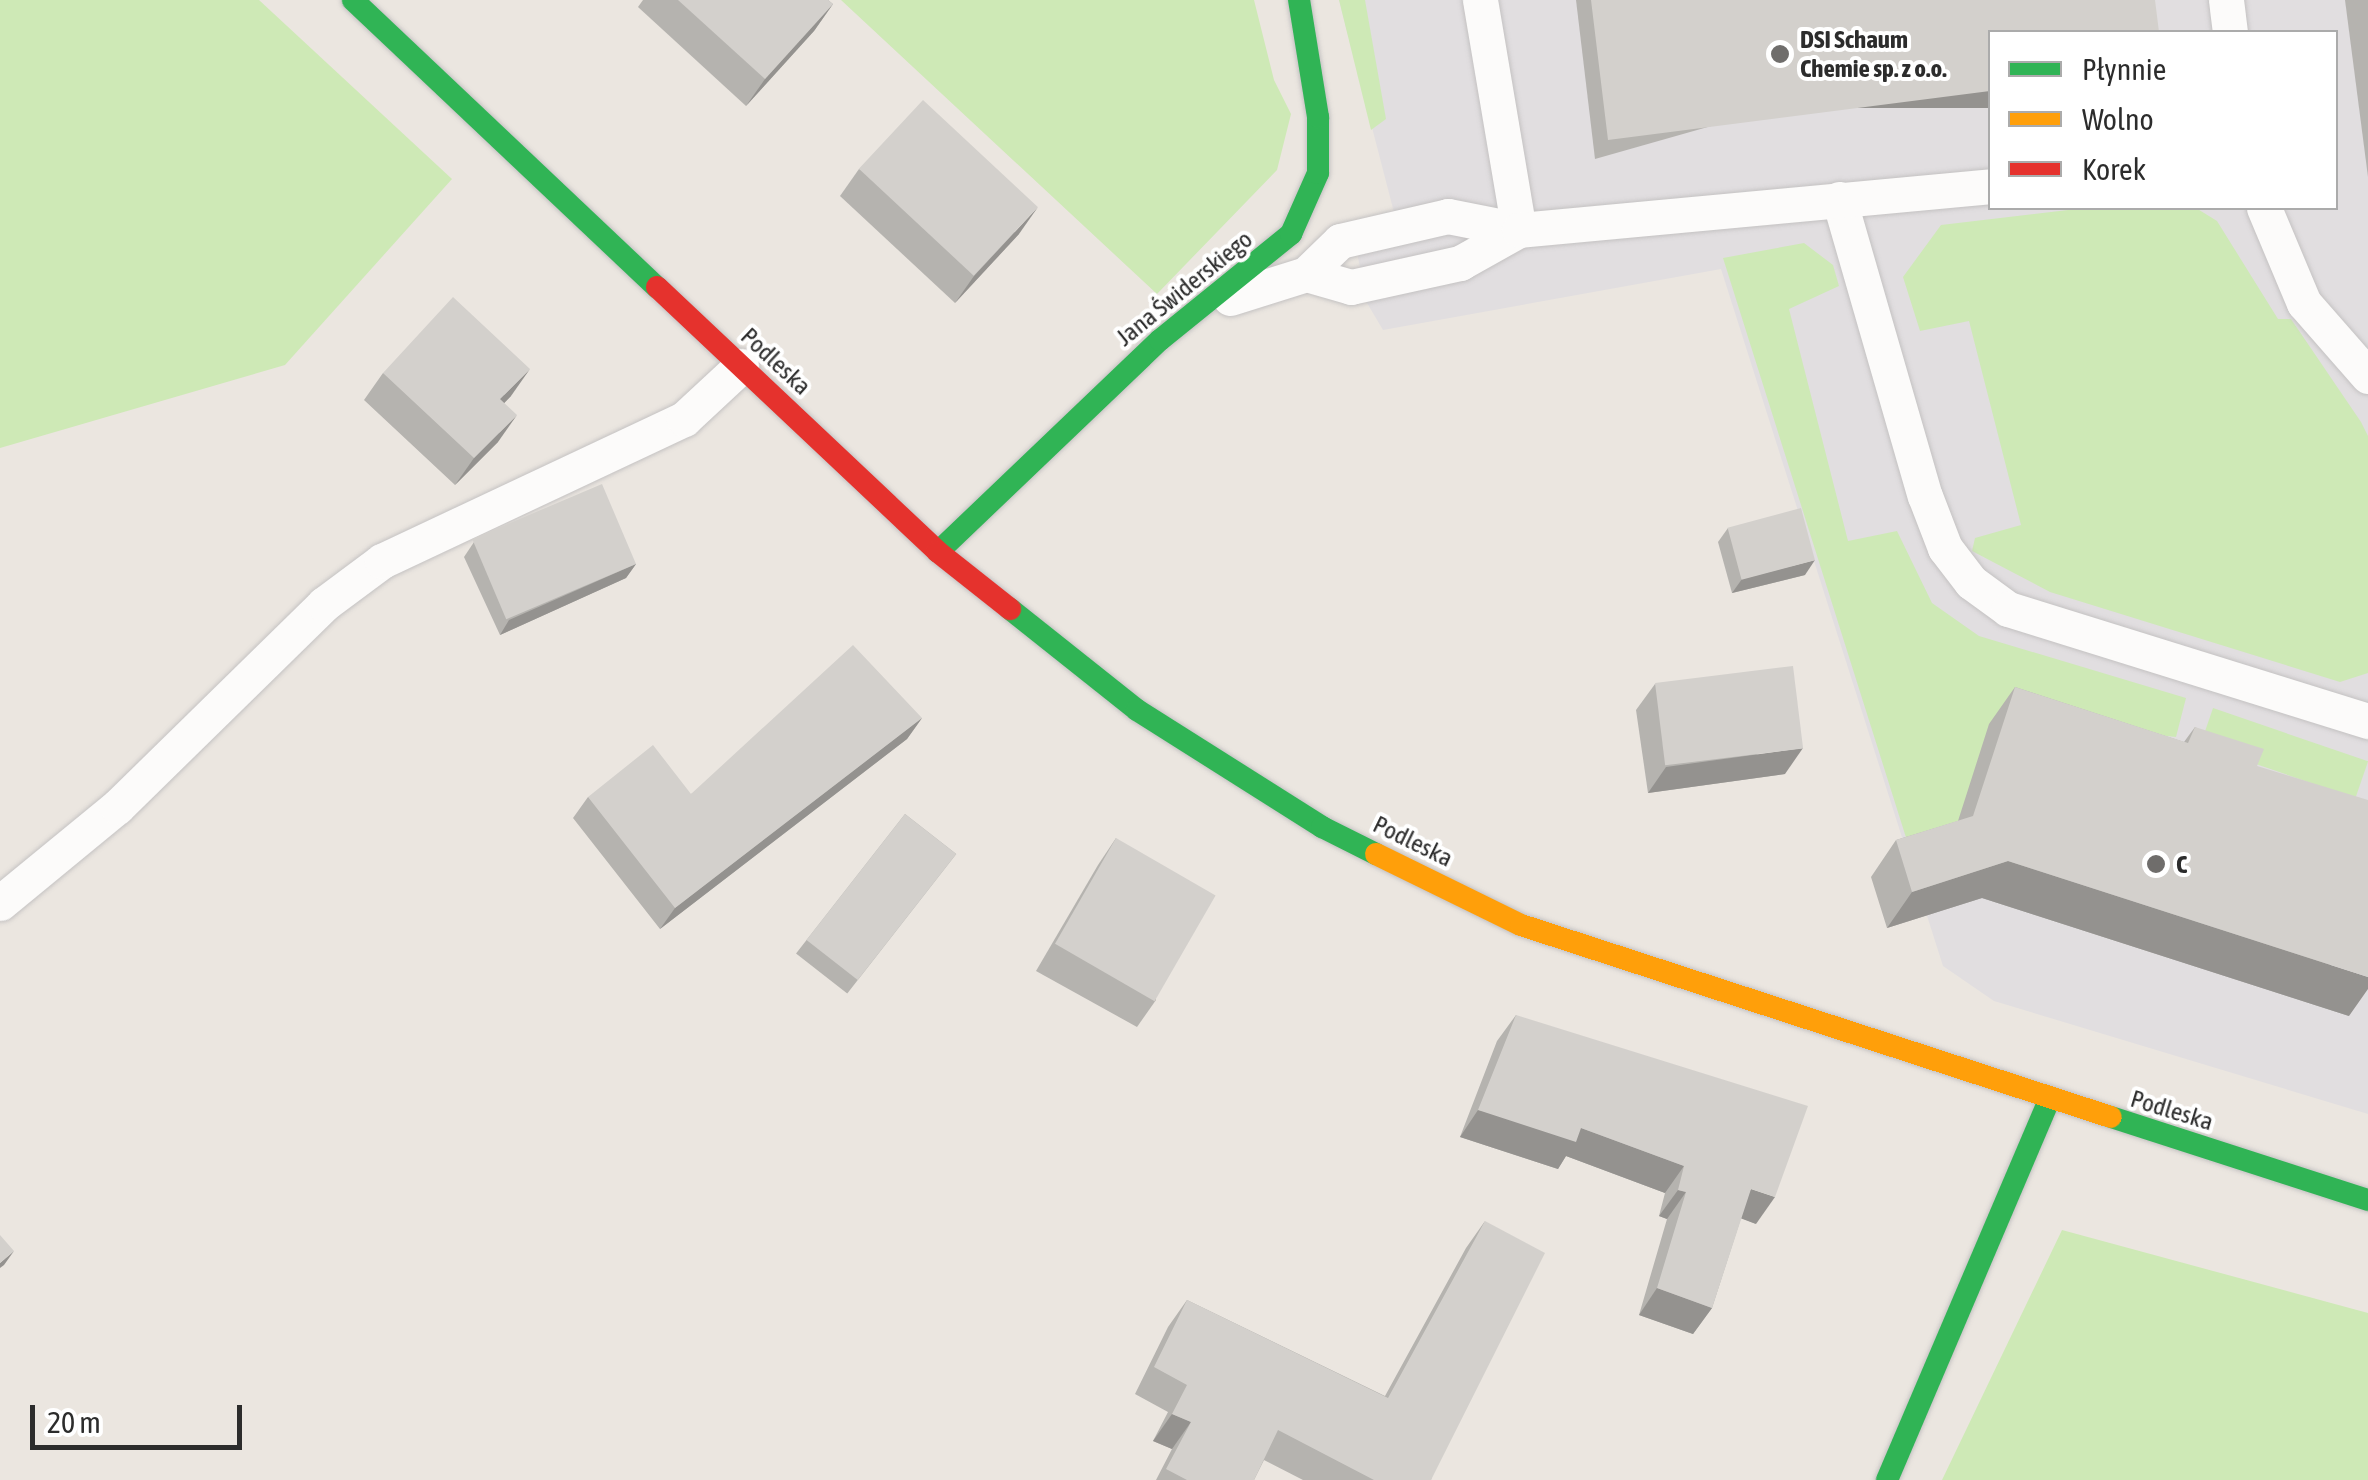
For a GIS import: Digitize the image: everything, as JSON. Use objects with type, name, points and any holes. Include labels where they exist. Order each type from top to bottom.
[{"type":"street","name":"Podleska","points":[[354,0],[938,552],[1137,710],[1371,852],[1521,925],[2049,1100],[2368,1200]]},
{"type":"street","name":"Jana Świderskiego","points":[[938,552],[1160,340],[1291,234],[1318,172],[1318,117],[1299,0]]},
{"type":"street","points":[[1886,1480],[2049,1100]]},
{"type":"lane","points":[[1480,0],[1519,230]]},
{"type":"lane","points":[[2226,0],[2230,30]]},
{"type":"lane","points":[[1204,307],[1306,274],[1340,241],[1448,216],[1519,230],[1988,186]]},
{"type":"lane","points":[[1840,200],[1924,496],[1945,548],[1971,582],[2008,609],[2368,720]]},
{"type":"lane","points":[[2265,210],[2304,303],[2368,376]]},
{"type":"lane","points":[[1306,274],[1351,287],[1460,262],[1519,230]]},
{"type":"lane","points":[[0,903],[117,807],[353,582],[382,562],[684,419],[741,366]]},
{"type":"shaded area","points":[[1339,0],[2368,0],[2368,1114],[1994,1001],[1943,966],[1721,269],[1383,330],[1367,303],[1354,237],[1397,224]]},
{"type":"green space","points":[[0,0],[259,0],[452,179],[285,365],[0,448]]},
{"type":"green space","points":[[841,0],[1254,0],[1274,80],[1291,114],[1277,170],[1157,294]]},
{"type":"green space","points":[[1339,0],[1365,0],[1386,119],[1371,130]]},
{"type":"green space","points":[[2068,210],[2199,210],[2217,221],[2278,319],[2291,319],[2368,436],[2368,673],[2340,682],[2050,592],[1972,551],[1975,538],[2021,525],[1969,321],[1920,331],[1903,277],[1941,225]]},
{"type":"green space","points":[[1804,243],[1833,265],[1839,286],[1789,309],[1848,541],[1897,531],[1932,603],[1979,636],[2186,698],[2176,737],[2167,736],[2158,779],[1937,884],[1921,885],[1723,258]]},
{"type":"green space","points":[[2213,708],[2368,761],[2355,798],[2200,745]]},
{"type":"green space","points":[[2062,1230],[2368,1313],[2368,1480],[1942,1480]]},
{"type":"building","points":[[678,0],[828,0],[833,4],[765,79]]},
{"type":"building","name":"DSI Schaum Chemie sp. z o.o.","points":[[1591,0],[2155,0],[2159,30],[1988,30],[1988,91],[1608,140]]},
{"type":"building","points":[[923,100],[1038,207],[974,276],[859,169]]},
{"type":"building","points":[[453,297],[530,369],[500,399],[517,415],[474,458],[383,373]]},
{"type":"building","points":[[602,484],[636,564],[506,619],[472,539]]},
{"type":"building","points":[[1801,508],[1815,560],[1742,580],[1728,528]]},
{"type":"building","points":[[853,645],[922,718],[675,908],[588,797],[653,745],[691,794]]},
{"type":"building","points":[[1793,666],[1803,748],[1665,765],[1655,683]]},
{"type":"building","name":"C","points":[[2015,687],[2188,743],[2195,727],[2264,749],[2257,766],[2368,800],[2368,977],[2008,861],[1912,892],[1896,840],[1973,816]]},
{"type":"building","points":[[905,814],[956,854],[858,980],[806,940]]},
{"type":"building","points":[[1116,838],[1216,895],[1155,1001],[1055,944]]},
{"type":"building","points":[[1516,1015],[1808,1106],[1775,1197],[1751,1189],[1712,1308],[1657,1288],[1686,1192],[1678,1190],[1684,1166],[1581,1128],[1576,1142],[1478,1110]]},
{"type":"building","points":[[1485,1221],[1545,1253],[1431,1480],[1374,1480],[1278,1430],[1254,1480],[1187,1480],[1166,1469],[1191,1422],[1172,1414],[1187,1385],[1154,1367],[1187,1300],[1388,1398]]},
{"type":"building","points":[[0,1235],[14,1251],[0,1263]]},
{"type":"traffic: fast","points":[[353,0],[657,287]]},
{"type":"traffic: fast","points":[[938,552],[1160,340],[1291,234],[1318,173],[1318,117],[1299,0]]},
{"type":"traffic: fast","points":[[1010,609],[1137,710],[1322,827],[1376,854]]},
{"type":"traffic: fast","points":[[1887,1480],[2049,1100]]},
{"type":"traffic: fast","points":[[2111,1117],[2368,1200]]},
{"type":"traffic: slow","points":[[1376,854],[1521,925],[2111,1117]]},
{"type":"traffic: jam","points":[[657,287],[938,552],[1010,609]]},
{"type":"place","name":"DSI Schaum Chemie sp. z o.o.","points":[[1780,54]]},
{"type":"place","name":"C","points":[[2156,864]]}]
